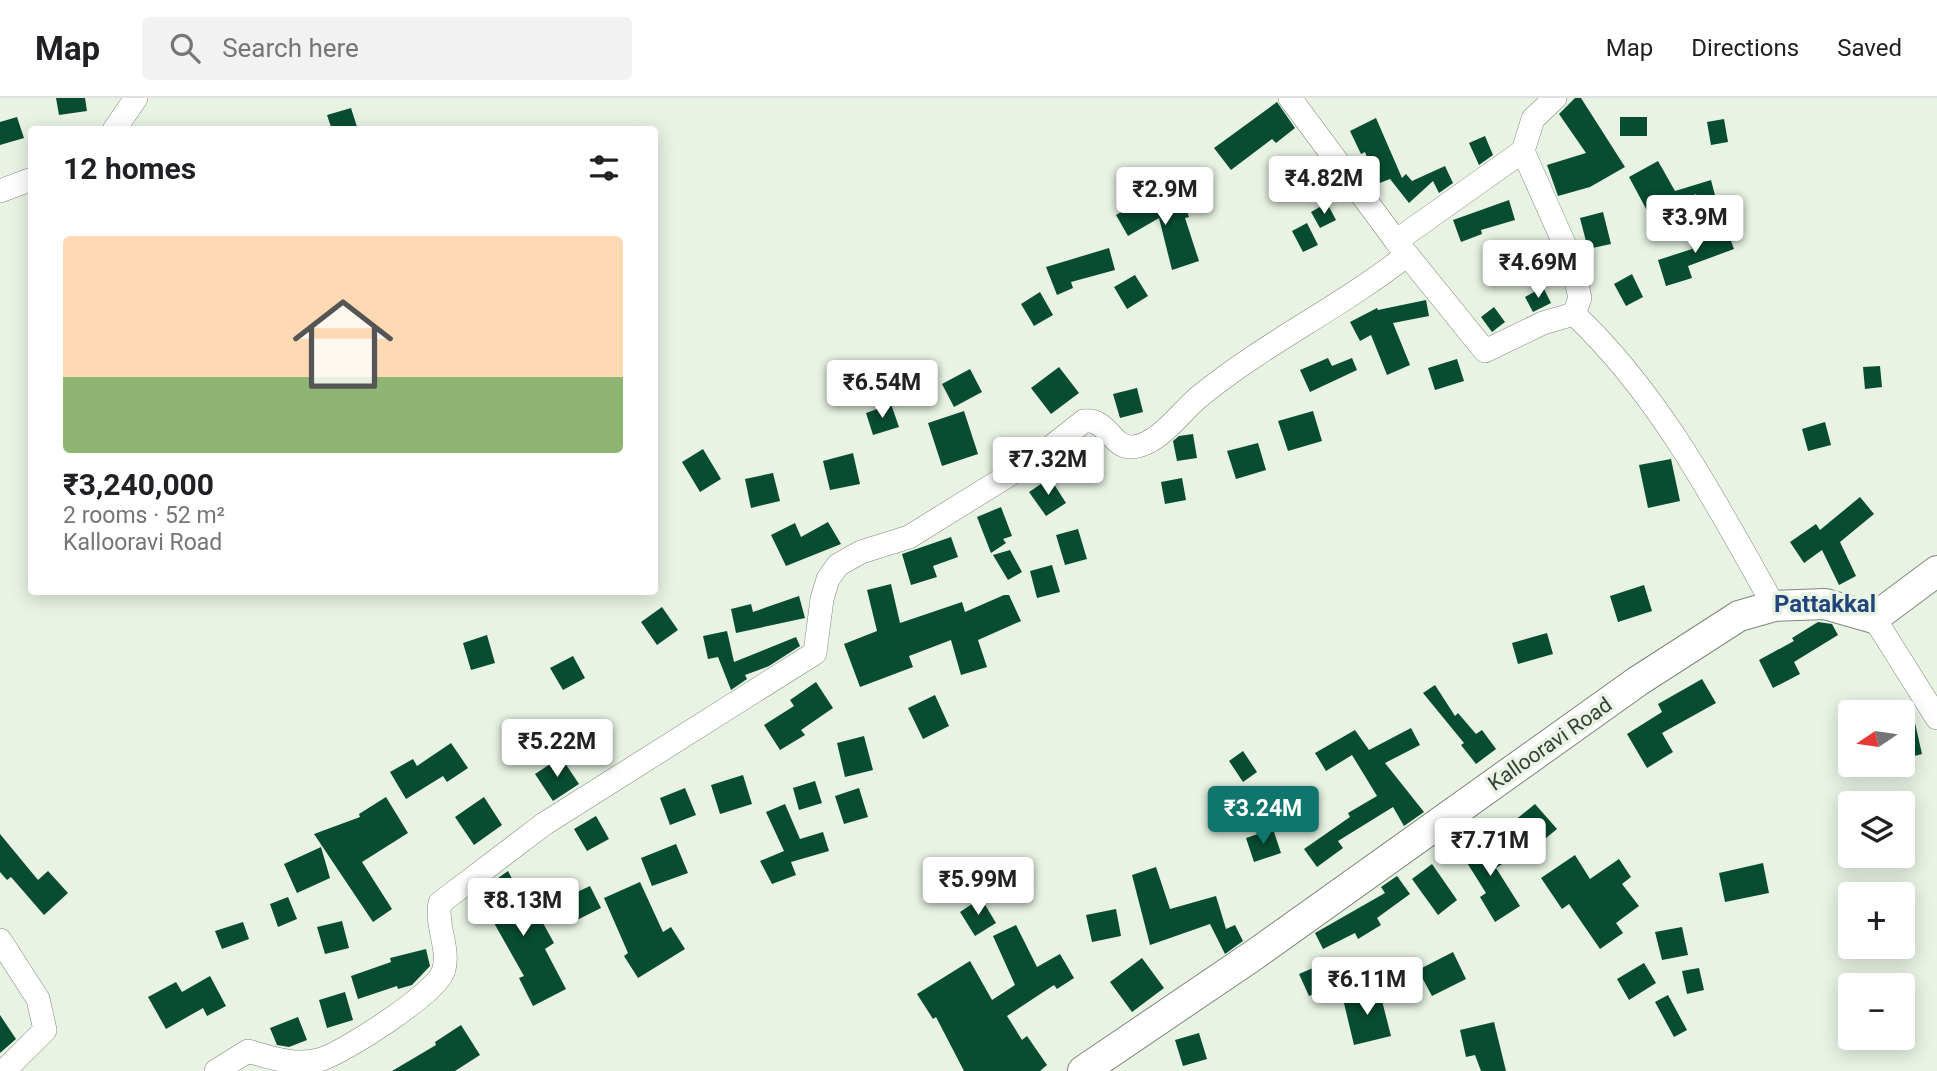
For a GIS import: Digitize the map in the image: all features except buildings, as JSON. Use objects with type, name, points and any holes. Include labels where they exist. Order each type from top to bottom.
[{"type":"main road","points":[[1874,618],[1937,571]]},
{"type":"main road","name":"Kallooravi Road","points":[[1083,1071],[1254,955],[1638,681],[1739,616],[1774,606],[1825,604],[1874,618]]},
{"type":"street","points":[[120,126],[136,98]]},
{"type":"street","points":[[1290,98],[1401,248],[1485,351],[1543,323],[1574,314]]},
{"type":"street","points":[[216,1071],[248,1051],[292,1063],[321,1059],[379,1027],[419,998],[442,976],[445,964],[438,913],[440,903],[544,824],[815,653],[822,599],[828,579],[838,565],[861,552],[909,537],[1038,457],[1084,421],[1099,422],[1125,445],[1133,447],[1161,432],[1199,397],[1267,347],[1367,286],[1401,248],[1523,151],[1533,119],[1555,98]]},
{"type":"street","points":[[1523,151],[1571,259],[1580,299],[1574,314]]},
{"type":"street","points":[[0,191],[28,180]]},
{"type":"street","points":[[1574,314],[1615,354],[1683,446],[1774,606]]},
{"type":"street","points":[[1874,618],[1937,719]]},
{"type":"street","points":[[0,940],[37,999],[45,1030],[4,1071]]},
{"type":"district","name":"Pattakkal","points":[[1825,604]]}]
